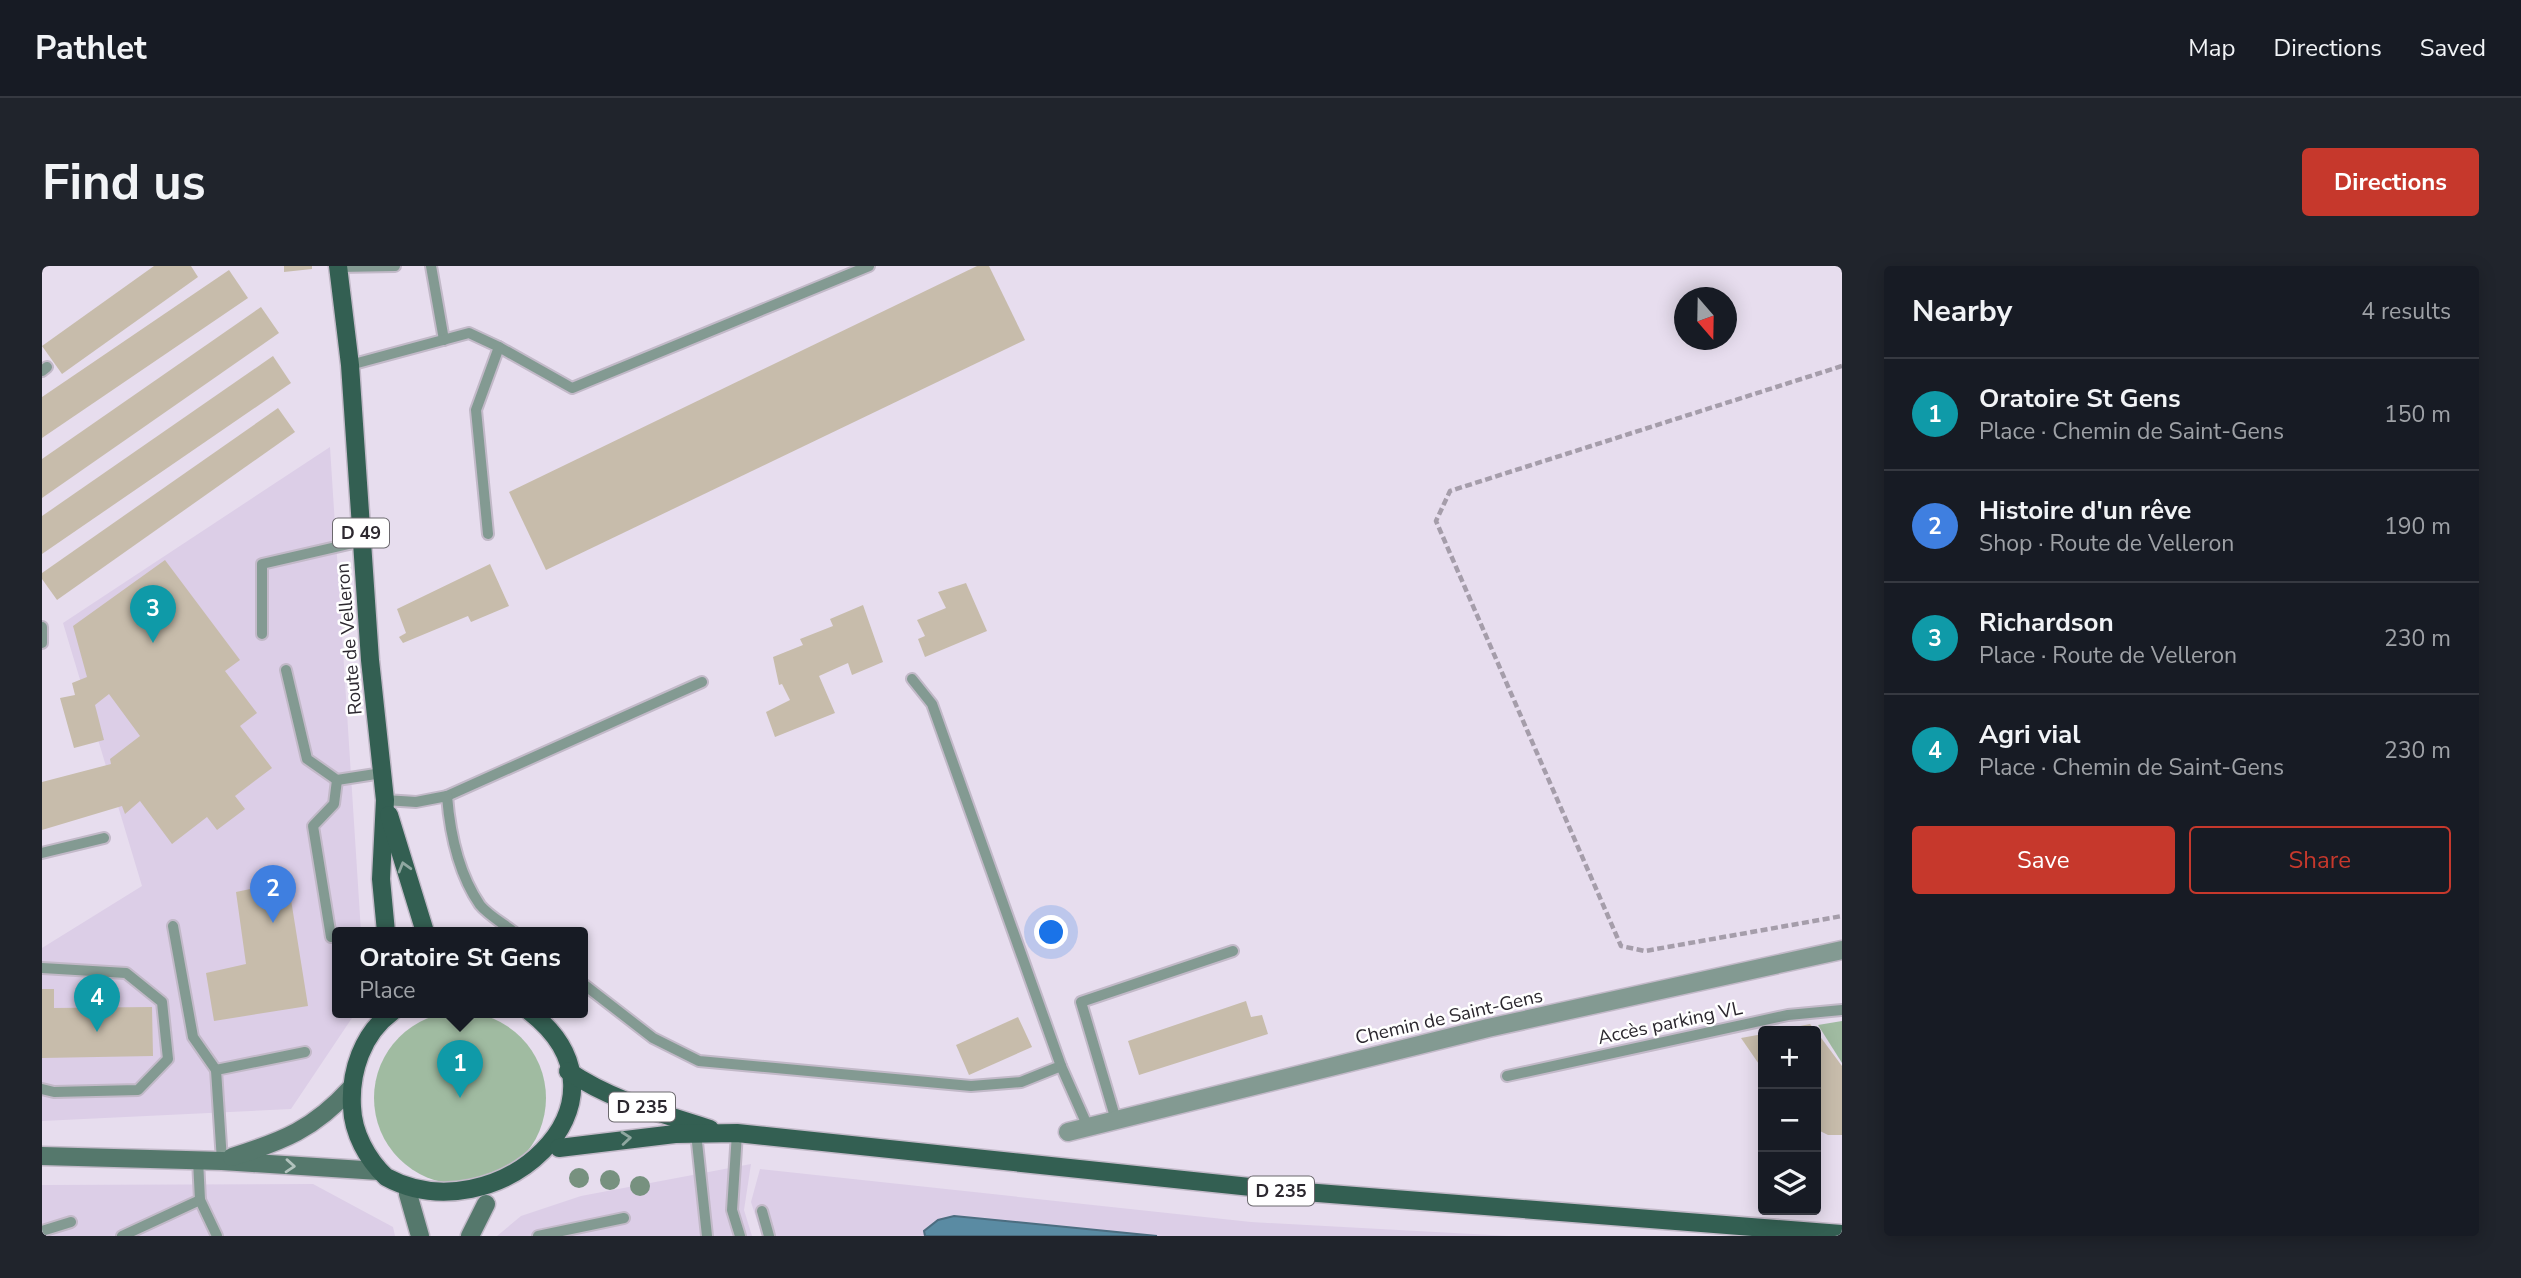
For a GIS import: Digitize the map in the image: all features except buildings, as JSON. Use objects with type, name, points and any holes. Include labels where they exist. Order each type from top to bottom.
[{"type":"main road","name":"Route de Velleron","points":[[338,267],[350,365],[362,541],[385,800],[382,879],[386,927]]},
{"type":"main road","name":"Route de Velleron","points":[[385,800],[423,927]]},
{"type":"main road","points":[[385,1018],[368,1038],[356,1062],[351,1088],[356,1132],[379,1171],[408,1194],[433,1204],[459,1207],[486,1204],[510,1195],[540,1174],[559,1148],[570,1110],[568,1071],[558,1044],[535,1018]]},
{"type":"main road","name":"D 235","points":[[568,1071],[592,1087],[627,1103],[729,1133]]},
{"type":"main road","points":[[222,1161],[296,1134],[329,1112],[351,1088]]},
{"type":"main road","name":"D 235","points":[[559,1148],[612,1140],[729,1133],[1093,1173],[1279,1190],[1842,1234]]},
{"type":"main road","points":[[42,1156],[222,1161],[379,1171]]},
{"type":"main road","points":[[408,1194],[420,1236]]},
{"type":"main road","points":[[470,1236],[486,1204]]},
{"type":"street","name":"Chemin de Saint-Gens","points":[[1068,1132],[1488,1028],[1842,950]]},
{"type":"lane","points":[[338,267],[395,266]]},
{"type":"lane","points":[[431,266],[444,340]]},
{"type":"lane","points":[[350,365],[469,333],[572,388],[869,266]]},
{"type":"lane","points":[[488,534],[476,410],[499,347]]},
{"type":"lane","points":[[262,634],[262,564],[362,541]]},
{"type":"lane","points":[[42,627],[42,643]]},
{"type":"lane","points":[[286,670],[307,760],[337,780],[382,773]]},
{"type":"lane","points":[[912,678],[932,704],[1061,1066],[1088,1127]]},
{"type":"lane","points":[[385,800],[416,802],[447,796],[702,682]]},
{"type":"lane","points":[[331,937],[313,826],[334,804],[337,780]]},
{"type":"lane","points":[[447,796],[450,830],[463,873],[481,906],[508,927]]},
{"type":"lane","points":[[42,853],[104,838]]},
{"type":"lane","points":[[173,926],[193,1037],[216,1070],[222,1161]]},
{"type":"lane","points":[[1116,1120],[1081,1002],[1233,951]]},
{"type":"lane","points":[[42,968],[126,974],[162,1002],[168,1059],[138,1090],[54,1092],[42,1089]]},
{"type":"lane","points":[[588,986],[653,1038],[699,1061],[971,1086],[1021,1082],[1061,1066]]},
{"type":"lane","name":"Accès parking VL","points":[[1507,1076],[1788,1015],[1842,1010]]},
{"type":"lane","points":[[216,1070],[305,1052]]},
{"type":"lane","points":[[696,1133],[707,1236]]},
{"type":"lane","points":[[729,1133],[732,1210],[740,1236]]},
{"type":"lane","points":[[198,1160],[200,1200],[217,1236]]},
{"type":"lane","points":[[122,1236],[200,1200]]},
{"type":"lane","points":[[762,1211],[769,1236]]},
{"type":"lane","points":[[538,1236],[624,1218]]},
{"type":"lane","points":[[42,1231],[71,1222]]},
{"type":"path","points":[[1842,366],[1450,491],[1436,521],[1621,946],[1645,951],[1842,916]]},
{"type":"shaded area","points":[[330,447],[361,927],[332,927],[332,1018],[352,1018],[291,1109],[42,1121],[42,948],[142,886],[63,623]]},
{"type":"shaded area","points":[[751,1164],[744,1210],[752,1236],[497,1236],[521,1216],[581,1196]]},
{"type":"shaded area","points":[[760,1169],[1251,1222],[1509,1236],[762,1236],[751,1202]]},
{"type":"shaded area","points":[[313,1184],[393,1227],[395,1236],[42,1236],[42,1185]]},
{"type":"green space","points":[[427,1018],[493,1018],[508,1026],[532,1050],[545,1081],[545,1115],[532,1146],[508,1170],[477,1183],[443,1183],[412,1170],[388,1146],[375,1115],[375,1081],[388,1050],[412,1026]]},
{"type":"green space","points":[[1842,1021],[1842,1063],[1821,1026],[1818,1025]]},
{"type":"water","points":[[954,1216],[1157,1236],[925,1236],[924,1231],[938,1220]]},
{"type":"place","name":"Richardson","points":[[153,643]]},
{"type":"place","name":"Histoire d'un rêve","points":[[273,923]]},
{"type":"place","name":"Agri vial","points":[[97,1032]]},
{"type":"place","name":"Oratoire St Gens","points":[[460,1098]]}]
